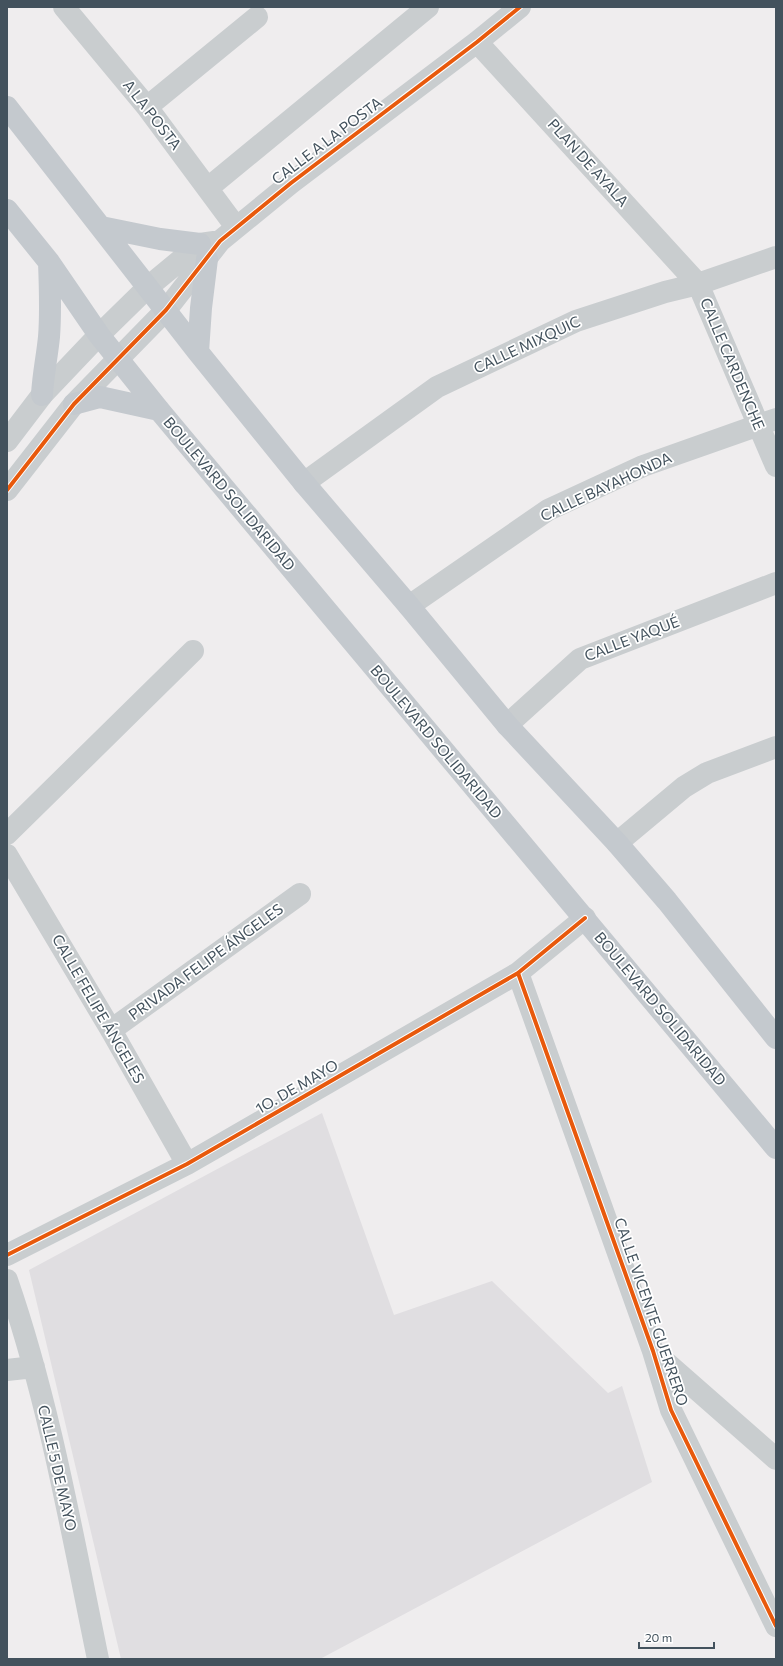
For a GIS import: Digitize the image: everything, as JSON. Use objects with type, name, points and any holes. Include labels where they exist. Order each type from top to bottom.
[{"type":"main road","points":[[7,107],[198,352],[304,483],[409,606],[507,725],[617,843],[668,901],[776,1038]]},
{"type":"main road","name":"BOULEVARD SOLIDARIDAD","points":[[7,210],[49,262],[99,335],[159,410],[776,1148]]},
{"type":"main road","points":[[101,227],[209,248],[198,352]]},
{"type":"main road","points":[[42,395],[43,372],[49,338],[51,309],[49,262]]},
{"type":"main road","points":[[74,404],[100,397],[159,410]]},
{"type":"street","name":"A LA POSTA","points":[[64,7],[147,107],[236,227]]},
{"type":"street","points":[[208,188],[428,7]]},
{"type":"street","name":"CALLE A LA POSTA","points":[[99,335],[148,287],[209,248],[291,183],[477,42],[520,7]]},
{"type":"street","points":[[147,107],[257,17]]},
{"type":"street","name":"PLAN DE AYALA","points":[[477,42],[698,284]]},
{"type":"street","name":"CALLE A LA POSTA","points":[[118,359],[166,310],[209,248]]},
{"type":"street","name":"CALLE MIXQUIC","points":[[304,483],[437,387],[576,321],[665,292],[698,284],[776,256]]},
{"type":"street","name":"CALLE CARDENCHE","points":[[698,284],[767,422],[776,466]]},
{"type":"street","points":[[7,441],[42,395],[99,335]]},
{"type":"street","points":[[7,490],[74,404],[118,359]]},
{"type":"street","name":"CALLE BAYAHONDA","points":[[409,606],[548,510],[643,466],[767,422]]},
{"type":"street","name":"CALLE YAQUÉ","points":[[507,725],[580,659],[776,583]]},
{"type":"street","points":[[7,834],[194,651]]},
{"type":"street","points":[[617,843],[684,787],[707,773],[776,747]]},
{"type":"street","name":"CALLE FELIPE ÁNGELES","points":[[7,855],[111,1030],[188,1164]]},
{"type":"street","name":"PRIVADA FELIPE ÁNGELES","points":[[111,1030],[300,894]]},
{"type":"street","name":"1O. DE MAYO","points":[[7,1255],[188,1164],[518,974],[585,918]]},
{"type":"street","name":"CALLE VICENTE GUERRERO","points":[[518,974],[653,1351],[671,1410],[776,1626]]},
{"type":"street","name":"CALLE 5 DE MAYO","points":[[7,1280],[34,1367],[73,1534],[98,1659]]},
{"type":"street","points":[[653,1351],[776,1459]]},
{"type":"street","points":[[7,1370],[34,1367]]},
{"type":"shaded area","points":[[322,1113],[394,1315],[492,1281],[608,1393],[622,1386],[652,1482],[320,1659],[121,1659],[29,1270]]},
{"type":"cycle path","points":[[7,490],[74,404],[166,310],[220,241],[291,183],[477,42],[520,7]]},
{"type":"cycle path","points":[[7,1255],[187,1164],[518,973],[585,918]]},
{"type":"cycle path","points":[[518,973],[653,1351],[671,1410],[776,1626]]}]
